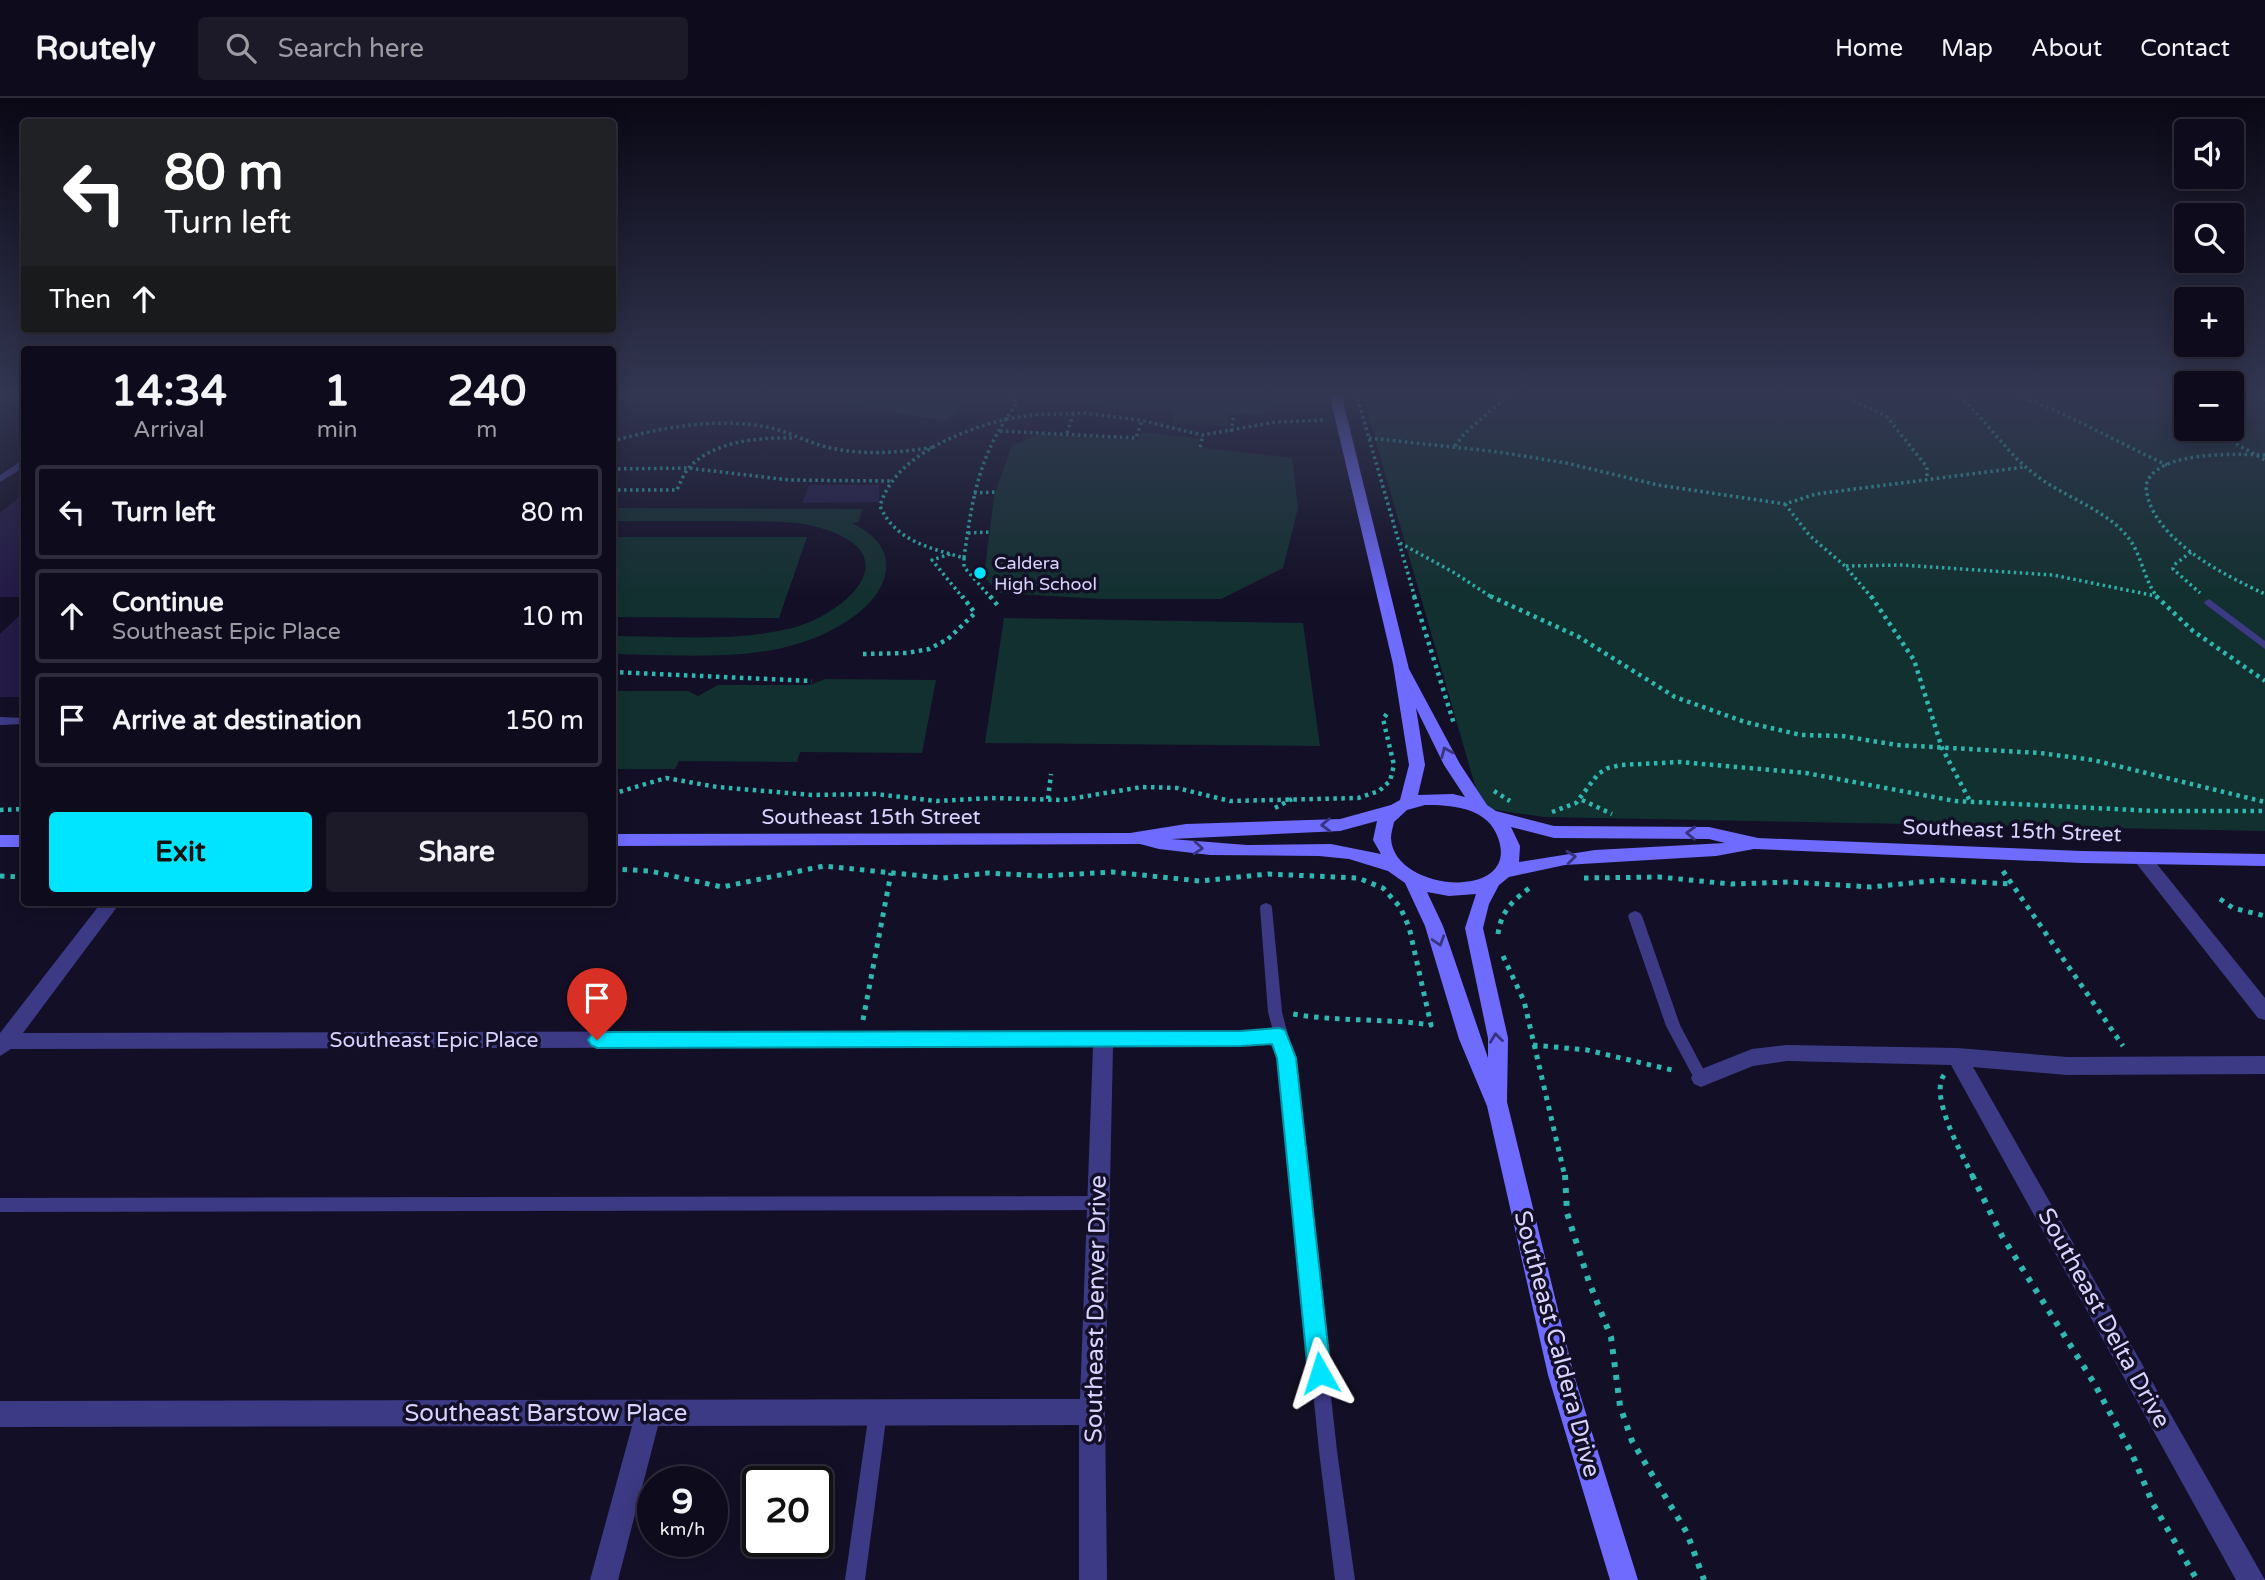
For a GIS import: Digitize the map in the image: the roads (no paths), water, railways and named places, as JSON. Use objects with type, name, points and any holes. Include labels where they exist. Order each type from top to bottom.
[{"type":"main road","points":[[1352,462],[1401,664],[1417,765],[1400,806],[1383,822],[1380,837],[1384,852],[1404,872],[1432,886],[1453,890],[1474,888],[1498,877],[1511,859],[1511,844],[1504,829],[1486,813],[1452,765],[1401,664]]},
{"type":"main road","points":[[1400,806],[1445,798],[1486,813]]},
{"type":"main road","name":"Southeast 15th Street","points":[[616,840],[1130,839],[1186,830],[1340,825],[1400,806]]},
{"type":"main road","name":"Southeast 15th Street","points":[[1486,813],[1553,832],[1709,833],[1758,844],[2265,860]]},
{"type":"main road","name":"Southeast 15th Street","points":[[1130,839],[1186,848],[1343,852],[1404,872]]},
{"type":"main road","points":[[0,841],[21,841]]},
{"type":"main road","name":"Southeast 15th Street","points":[[1498,877],[1562,858],[1714,852],[1758,844]]},
{"type":"main road","name":"Southeast Caldera Drive","points":[[1404,872],[1434,926],[1469,1039],[1498,1106],[1561,1376],[1624,1580]]},
{"type":"main road","name":"Southeast Caldera Drive","points":[[1498,877],[1480,904],[1474,928],[1498,1038],[1498,1106]]},
{"type":"street","points":[[2141,858],[2265,1012]]},
{"type":"street","points":[[3,1044],[109,906]]},
{"type":"street","name":"Southeast Epic Place","points":[[3,1044],[1241,1038]]},
{"type":"street","name":"Southeast Denver Drive","points":[[1093,1580],[1092,1412],[1103,1039]]},
{"type":"street","points":[[1701,1078],[1752,1058],[1787,1053],[1957,1057],[2067,1066],[2265,1065]]},
{"type":"street","name":"Southeast Delta Drive","points":[[1957,1057],[2251,1580]]},
{"type":"street","name":"Southeast Barstow Place","points":[[0,1413],[1092,1412]]},
{"type":"street","points":[[604,1580],[648,1413]]},
{"type":"lane","points":[[0,479],[21,465]]},
{"type":"lane","points":[[2209,602],[2265,646]]},
{"type":"lane","points":[[0,721],[21,721]]},
{"type":"lane","points":[[1266,908],[1275,1012],[1279,1036],[1287,1058],[1328,1451],[1345,1580]]},
{"type":"lane","points":[[1635,916],[1673,1026],[1701,1078]]},
{"type":"lane","points":[[1241,1038],[1279,1036]]},
{"type":"lane","points":[[0,1205],[1098,1203]]},
{"type":"lane","points":[[855,1580],[878,1412]]},
{"type":"place","name":"Caldera High School","points":[[980,573]]}]
